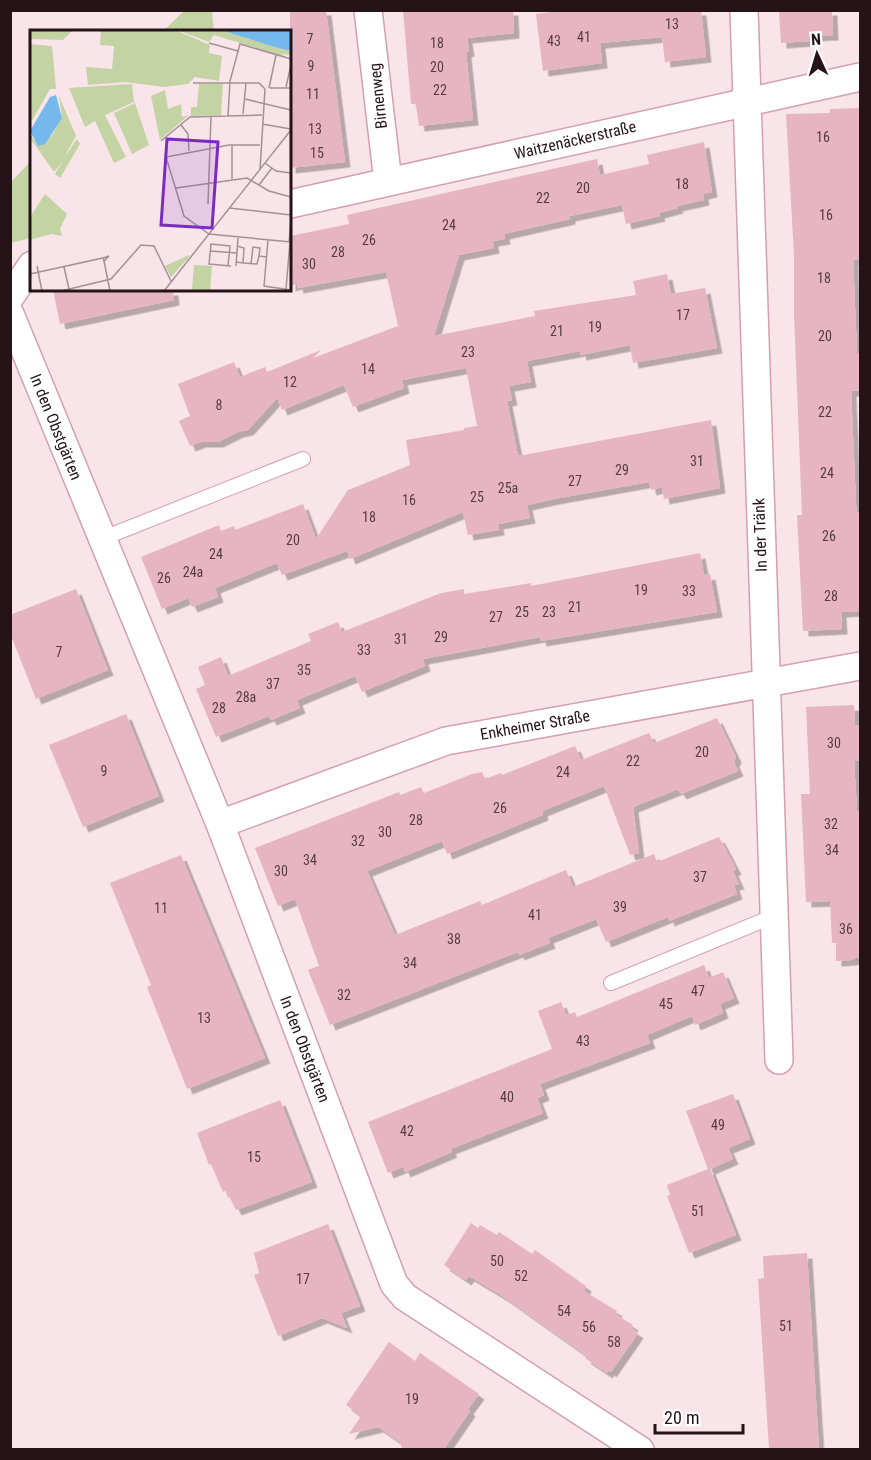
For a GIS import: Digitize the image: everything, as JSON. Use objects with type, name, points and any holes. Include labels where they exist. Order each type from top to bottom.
[{"type":"street","name":"Birnenweg","points":[[368,10],[388,182]]},
{"type":"street","name":"In der Tränk","points":[[744,10],[779,1060]]},
{"type":"street","name":"Waitzenäckerstraße","points":[[291,204],[861,77]]},
{"type":"street","points":[[10,297],[30,268]]},
{"type":"street","name":"In den Obstgärten","points":[[10,314],[220,824],[391,1277],[399,1291],[640,1449]]},
{"type":"street","name":"Enkheimer Straße","points":[[220,824],[446,741],[861,666]]},
{"type":"lane","points":[[102,539],[303,459]]},
{"type":"lane","points":[[611,983],[774,916]]},
{"type":"green space","points":[[184,11],[212,11],[214,30],[164,30]]},
{"type":"green space","points":[[30,162],[30,238],[11,243],[11,182]]},
{"type":"building","points":[[290,10],[326,10],[345,162],[291,168]]},
{"type":"building","points":[[403,10],[513,10],[514,33],[467,38],[469,51],[466,52],[473,120],[419,126],[416,104],[411,104]]},
{"type":"building","points":[[566,10],[701,10],[706,57],[665,62],[662,37],[600,43],[602,63],[543,71],[536,14]]},
{"type":"building","points":[[779,10],[832,10],[833,35],[809,36],[809,41],[781,43]]},
{"type":"building","points":[[861,108],[861,259],[853,260],[857,353],[861,353],[861,390],[851,391],[856,505],[857,512],[861,512],[861,611],[841,612],[842,629],[803,631],[797,515],[802,515],[794,315],[794,256],[786,114],[830,113],[830,109]]},
{"type":"building","points":[[704,142],[712,192],[703,194],[704,200],[677,206],[678,208],[659,213],[660,216],[626,224],[622,205],[570,216],[570,219],[504,234],[505,239],[493,241],[494,248],[459,255],[434,336],[535,316],[534,311],[636,295],[633,281],[667,274],[671,294],[705,288],[717,348],[633,363],[630,345],[581,355],[580,351],[527,361],[531,382],[509,386],[512,400],[507,401],[518,456],[711,420],[720,488],[664,499],[662,487],[651,490],[649,482],[554,499],[527,505],[530,518],[498,524],[499,530],[468,535],[463,512],[350,559],[347,551],[282,575],[277,563],[215,588],[218,597],[192,607],[188,598],[162,609],[141,557],[219,525],[221,531],[234,526],[235,530],[303,504],[316,539],[348,490],[410,465],[406,440],[477,426],[466,368],[402,380],[404,388],[353,407],[344,385],[282,410],[277,398],[248,430],[238,432],[218,442],[201,442],[190,446],[179,421],[190,416],[178,384],[234,362],[240,377],[265,367],[267,372],[321,350],[313,358],[398,326],[386,272],[298,288],[297,284],[291,286],[291,236],[349,224],[347,215],[597,159],[600,175],[649,164],[647,155]]},
{"type":"building","points":[[53,291],[173,291],[174,300],[60,324]]},
{"type":"building","points":[[700,553],[704,575],[710,574],[717,612],[541,641],[540,637],[423,659],[425,666],[362,692],[355,676],[297,700],[300,708],[271,720],[269,716],[216,737],[196,689],[205,685],[198,667],[221,657],[228,676],[311,641],[308,634],[338,622],[342,632],[441,593],[464,589],[464,594],[531,583],[531,586]]},
{"type":"building","points":[[76,589],[108,670],[36,699],[10,633],[10,615]]},
{"type":"building","points":[[854,705],[855,725],[861,725],[861,761],[854,761],[857,811],[861,811],[861,956],[851,960],[836,961],[836,943],[832,943],[830,901],[806,902],[801,794],[810,794],[806,707]]},
{"type":"building","points":[[126,714],[159,796],[83,827],[49,745]]},
{"type":"building","points":[[717,718],[736,757],[734,762],[738,771],[681,794],[678,789],[633,807],[639,853],[630,855],[604,786],[542,811],[543,815],[447,854],[442,841],[367,871],[395,935],[480,901],[482,905],[566,870],[573,887],[654,854],[657,862],[719,837],[736,869],[733,871],[739,884],[734,885],[737,894],[669,921],[668,917],[606,942],[596,919],[548,938],[550,943],[519,955],[518,952],[330,1025],[308,970],[319,966],[295,899],[278,906],[255,848],[399,792],[400,795],[421,787],[424,793],[482,772],[485,779],[501,773],[502,775],[575,746],[581,760],[649,733],[654,743]]},
{"type":"building","points":[[181,855],[265,1058],[187,1089],[147,987],[151,985],[110,883]]},
{"type":"building","points":[[704,965],[709,978],[723,972],[734,998],[720,1004],[723,1013],[695,1025],[692,1016],[647,1035],[650,1043],[540,1084],[544,1095],[537,1098],[543,1113],[450,1149],[452,1152],[405,1172],[403,1167],[388,1173],[368,1122],[552,1049],[538,1011],[561,1002],[566,1015],[575,1012],[577,1017]]},
{"type":"building","points":[[733,1094],[750,1139],[728,1148],[733,1159],[710,1169],[736,1235],[689,1253],[667,1196],[670,1195],[667,1185],[708,1169],[686,1111]]},
{"type":"building","points":[[280,1100],[312,1182],[236,1210],[226,1190],[223,1192],[211,1164],[209,1165],[197,1133]]},
{"type":"building","points":[[471,1223],[478,1228],[480,1225],[497,1235],[499,1232],[532,1254],[535,1250],[586,1286],[584,1291],[617,1311],[615,1314],[633,1325],[631,1328],[638,1333],[611,1372],[609,1370],[607,1373],[585,1358],[587,1356],[504,1297],[469,1276],[466,1280],[444,1265]]},
{"type":"building","points":[[328,1224],[360,1306],[341,1313],[347,1328],[322,1318],[278,1336],[254,1275],[259,1273],[254,1253]]},
{"type":"building","points":[[807,1253],[819,1449],[769,1449],[758,1279],[764,1278],[763,1256]]},
{"type":"building","points":[[389,1342],[415,1361],[420,1353],[479,1394],[444,1449],[402,1449],[400,1442],[378,1427],[349,1434],[361,1416],[346,1405]]}]
